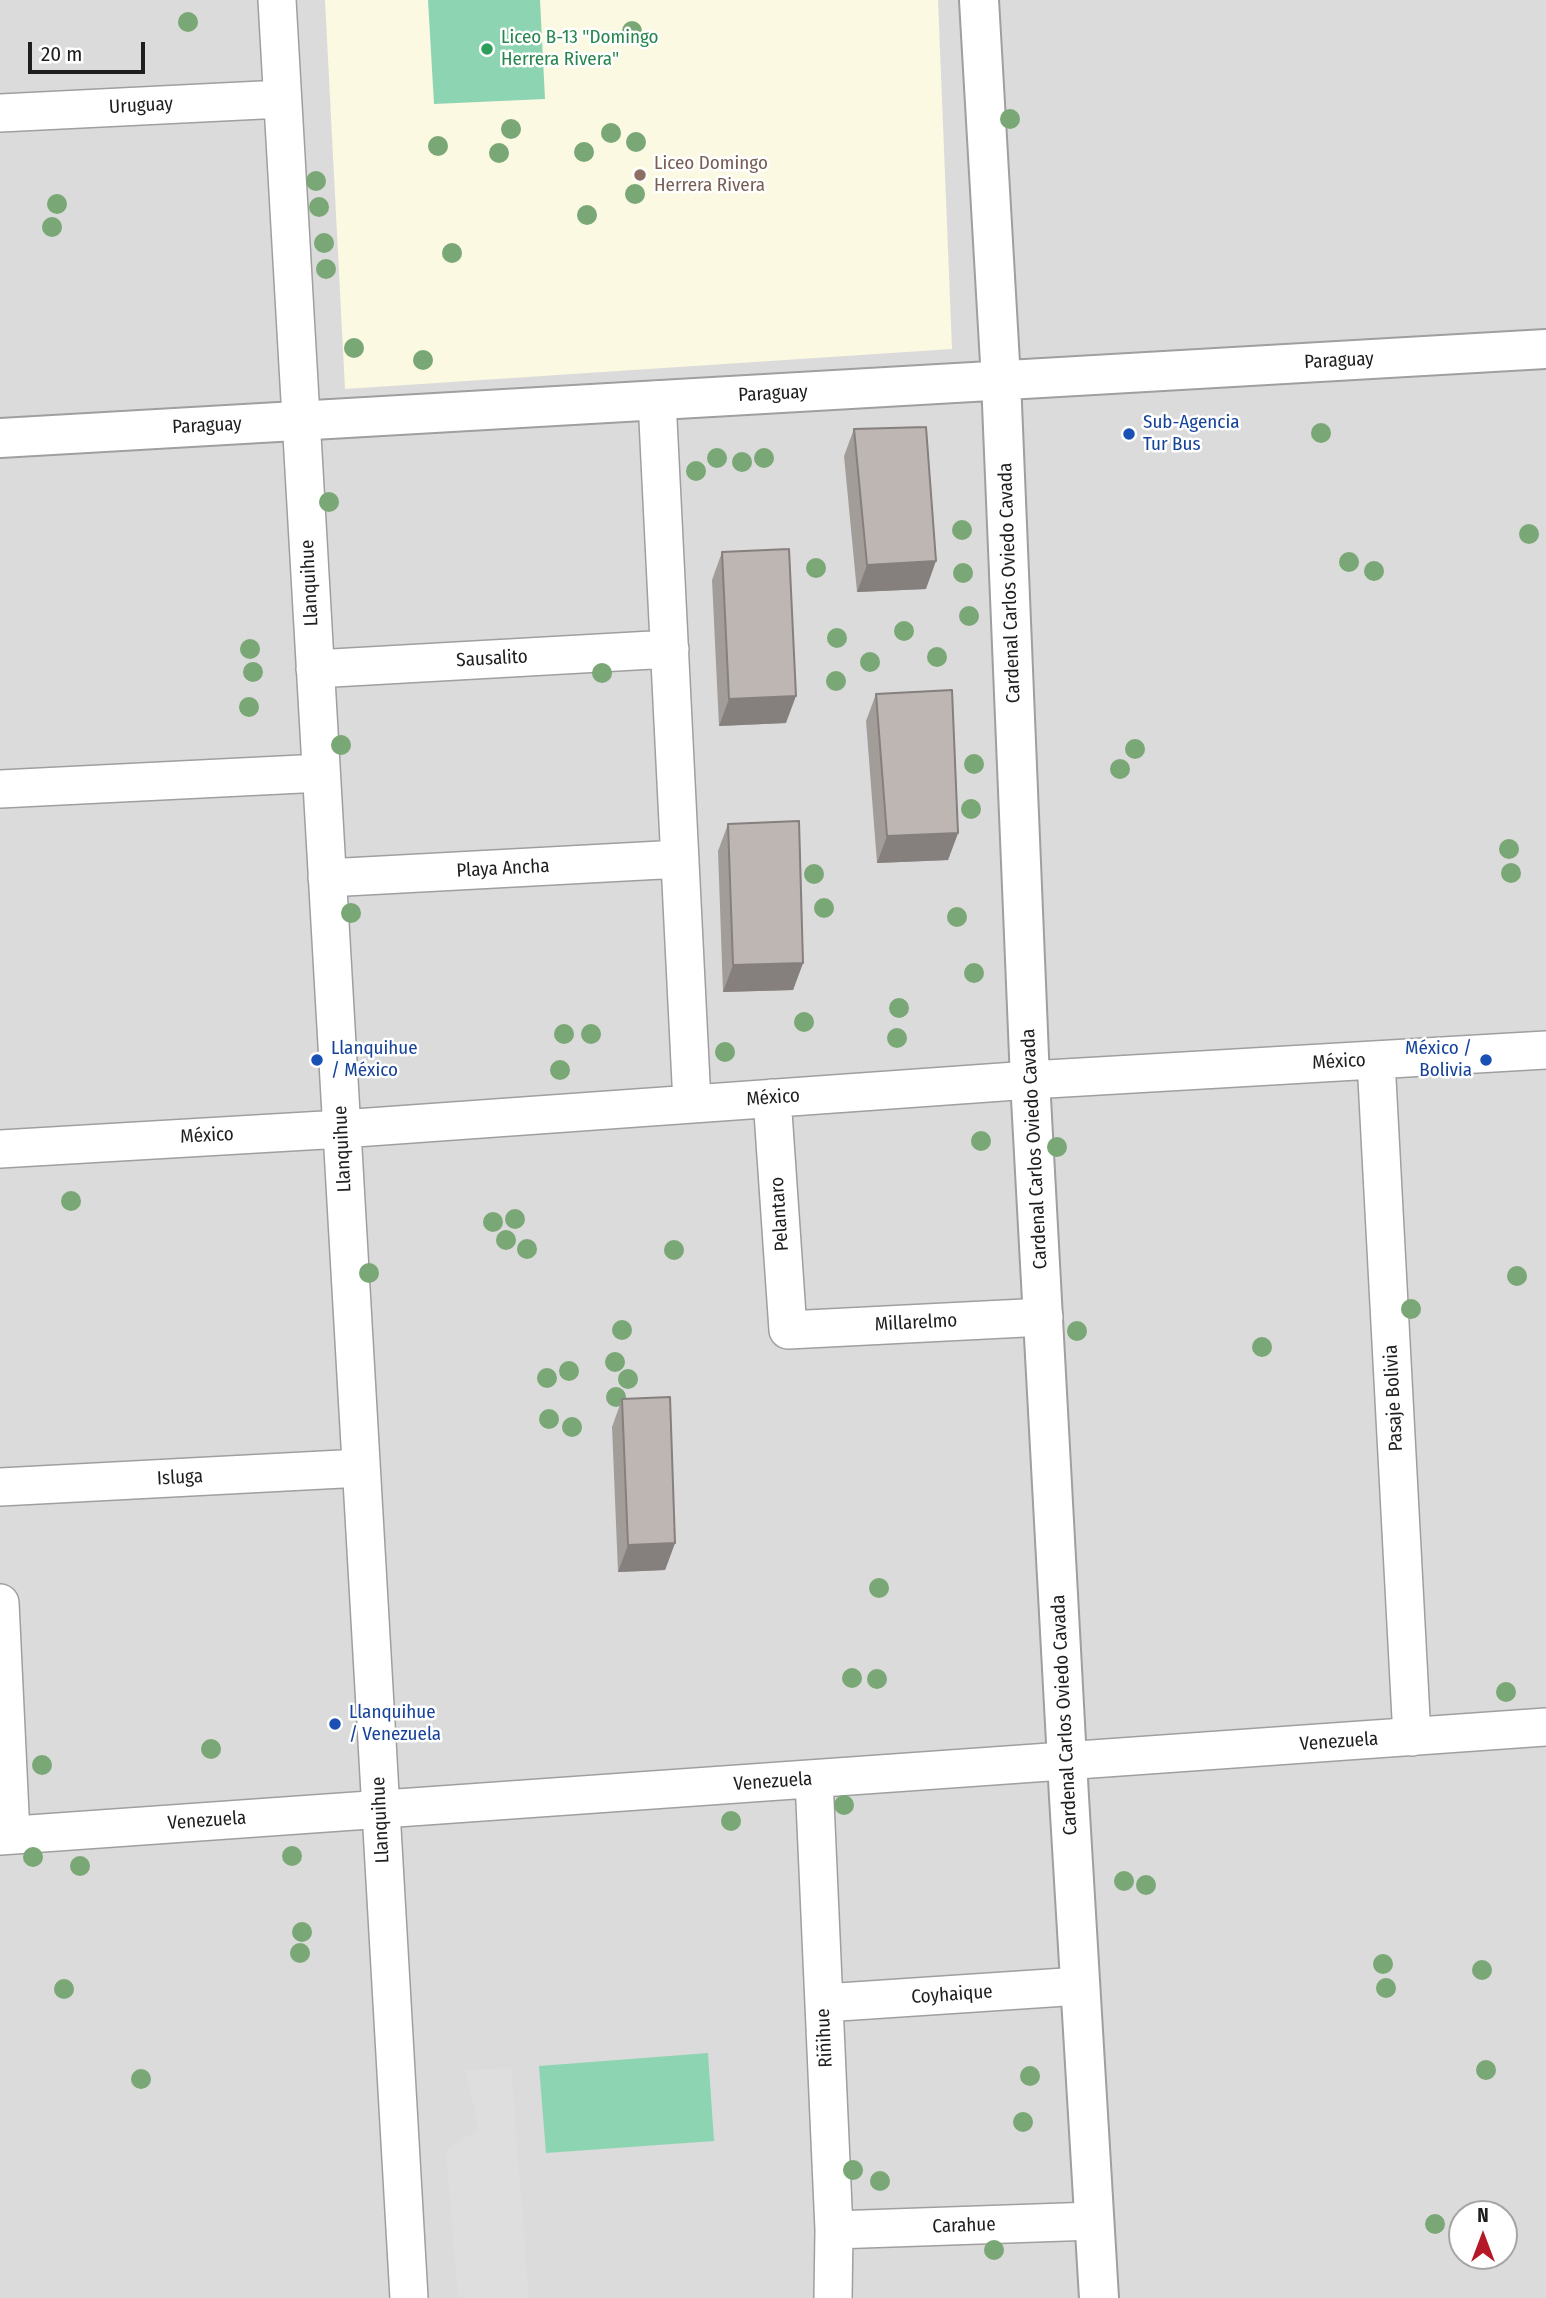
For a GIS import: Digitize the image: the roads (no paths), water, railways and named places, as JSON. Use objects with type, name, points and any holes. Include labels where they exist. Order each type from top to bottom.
[{"type":"street","name":"Llanquihue","points":[[277,0],[409,2298]]},
{"type":"street","name":"Cardenal Carlos Oviedo Cavada","points":[[979,0],[1002,380],[1030,1080],[1099,2298]]},
{"type":"street","name":"Uruguay","points":[[0,113],[282,99]]},
{"type":"street","name":"Paraguay","points":[[0,438],[1546,349]]},
{"type":"street","points":[[657,400],[692,1103]]},
{"type":"street","name":"Sausalito","points":[[315,669],[670,649]]},
{"type":"street","points":[[0,789],[321,773]]},
{"type":"street","name":"Playa Ancha","points":[[327,878],[680,859]]},
{"type":"street","name":"México","points":[[0,1149],[341,1129],[1030,1080],[1546,1050]]},
{"type":"street","name":"Pasaje Bolivia","points":[[1376,1060],[1412,1737]]},
{"type":"street","name":"Pelantaro","points":[[772,1098],[788,1330]]},
{"type":"street","name":"Millarelmo","points":[[788,1330],[1044,1317]]},
{"type":"street","name":"Isluga","points":[[0,1487],[361,1468]]},
{"type":"street","points":[[0,1603],[6,1835]]},
{"type":"street","name":"Venezuela","points":[[6,1835],[1546,1727]]},
{"type":"street","name":"Riñihue","points":[[814,1779],[834,2230],[833,2298]]},
{"type":"street","name":"Coyhaique","points":[[824,2003],[1080,1986]]},
{"type":"street","name":"Carahue","points":[[834,2230],[1094,2221]]},
{"type":"place","name":"Liceo B-13 \"Domingo Herrera Rivera\"","points":[[487,49]]},
{"type":"place","name":"Liceo Domingo Herrera Rivera","points":[[640,175]]},
{"type":"place","name":"Sub-Agencia Tur Bus","points":[[1129,434]]},
{"type":"place","name":"Llanquihue / México","points":[[317,1060]]},
{"type":"place","name":"México / Bolivia","points":[[1486,1060]]},
{"type":"place","name":"Llanquihue / Venezuela","points":[[335,1724]]}]
